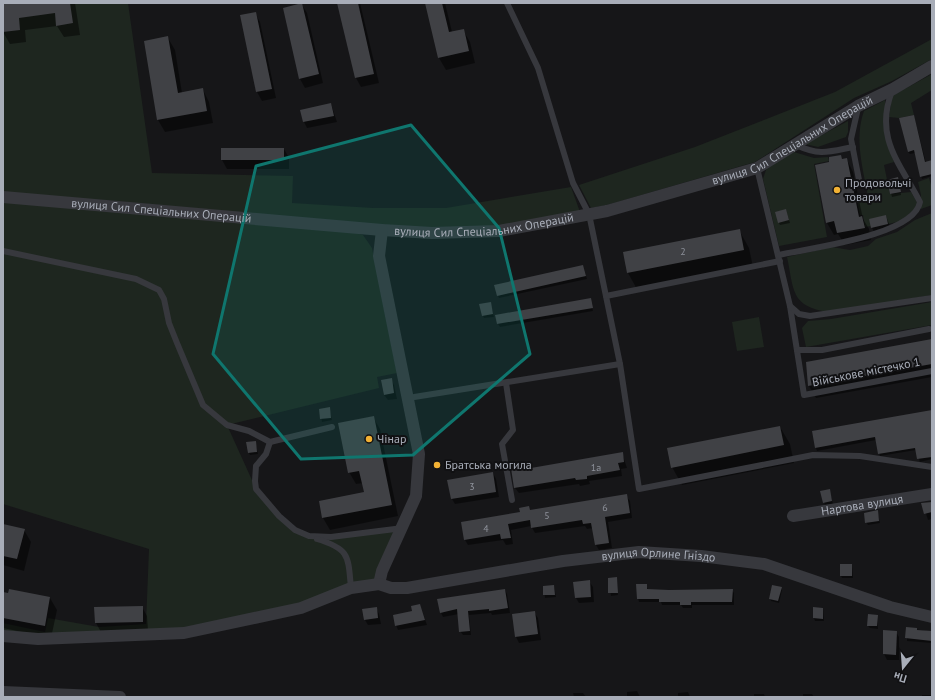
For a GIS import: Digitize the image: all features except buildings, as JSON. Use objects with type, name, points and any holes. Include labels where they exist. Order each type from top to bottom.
[{"type":"street","name":"вулиця Сил Спеціальних Операцій","points":[[3,197],[382,230],[432,233],[499,231],[607,211],[757,168],[858,106],[893,89],[932,66]]},
{"type":"street","points":[[379,584],[382,570],[403,528],[416,496],[419,454],[379,256],[382,230]]},
{"type":"street","name":"Нартова вулиця","points":[[793,516],[932,494]]},
{"type":"street","name":"вулиця Орлине Гніздо","points":[[3,636],[38,639],[184,632],[300,608],[351,588],[379,584],[392,588],[407,588],[563,561],[638,552],[701,556],[764,564],[890,607],[932,617]]},
{"type":"street","points":[[3,692],[120,697]]},
{"type":"lane","points":[[507,3],[538,68],[573,183],[589,214],[620,364],[639,489],[813,455],[860,456],[932,466]]},
{"type":"lane","points":[[606,296],[780,258],[869,236],[894,227],[910,218],[919,208],[920,202],[890,148],[887,108],[893,89]]},
{"type":"lane","points":[[858,106],[851,140],[860,186]]},
{"type":"lane","points":[[796,145],[812,152],[853,147]]},
{"type":"lane","points":[[757,168],[780,258],[797,350],[822,350],[929,329]]},
{"type":"lane","points":[[3,251],[136,279],[160,290],[164,299],[169,323],[203,405],[227,425],[249,431],[270,442],[332,427]]},
{"type":"lane","points":[[790,306],[799,314],[810,316],[932,298]]},
{"type":"lane","name":"Військове містечко 1","points":[[797,350],[804,395],[932,371]]},
{"type":"lane","points":[[408,398],[620,364]]},
{"type":"lane","points":[[506,383],[513,430],[502,444],[512,500]]},
{"type":"lane","points":[[270,442],[266,454],[256,466],[254,481],[256,489],[279,516],[295,530],[327,542],[345,553],[349,563],[351,588]]},
{"type":"lane","points":[[309,536],[348,536],[403,528]]},
{"type":"highlighted area","points":[[411,125],[499,228],[530,354],[413,455],[301,459],[213,354],[256,166]]},
{"type":"shaded area","points":[[3,3],[128,3],[152,173],[293,176],[292,203],[373,208],[446,208],[571,187],[580,212],[498,226],[431,229],[105,200],[3,197]]},
{"type":"shaded area","points":[[932,39],[932,59],[892,81],[854,98],[755,162],[607,205],[591,208],[579,185],[695,147],[835,92]]},
{"type":"shaded area","points":[[932,74],[932,90],[911,103],[914,115],[899,118],[889,117],[892,96]]},
{"type":"shaded area","points":[[885,100],[886,139],[894,162],[884,165],[890,194],[911,192],[917,202],[916,208],[901,221],[888,224],[886,215],[871,226],[865,227],[863,215],[860,215],[857,200],[868,197],[860,154],[861,122],[864,111]]},
{"type":"shaded area","points":[[848,121],[848,132],[846,137],[818,147],[805,144]]},
{"type":"shaded area","points":[[794,152],[814,158],[828,157],[829,161],[814,164],[827,237],[779,246],[763,179],[767,167]]},
{"type":"shaded area","points":[[929,178],[932,188],[932,205],[921,209],[921,195],[918,182]]},
{"type":"shaded area","points":[[3,202],[346,230],[363,235],[372,248],[397,373],[377,377],[379,388],[227,425],[256,489],[279,516],[309,536],[403,528],[379,584],[301,608],[184,633],[3,636],[3,623],[45,632],[48,618],[99,627],[146,624],[149,549],[3,504]]},
{"type":"shaded area","points":[[932,213],[932,295],[829,312],[816,310],[807,306],[800,301],[796,295],[787,257],[832,247],[850,250],[868,246],[876,239],[897,232],[915,220]]},
{"type":"shaded area","points":[[932,302],[932,325],[806,347],[802,328],[808,321],[831,319]]},
{"type":"shaded area","points":[[759,317],[764,347],[737,351],[732,322]]},
{"type":"place","name":"Продовольчі товари","points":[[837,190]]},
{"type":"place","name":"Чінар","points":[[369,439]]},
{"type":"place","name":"Братська могила","points":[[437,465]]}]
